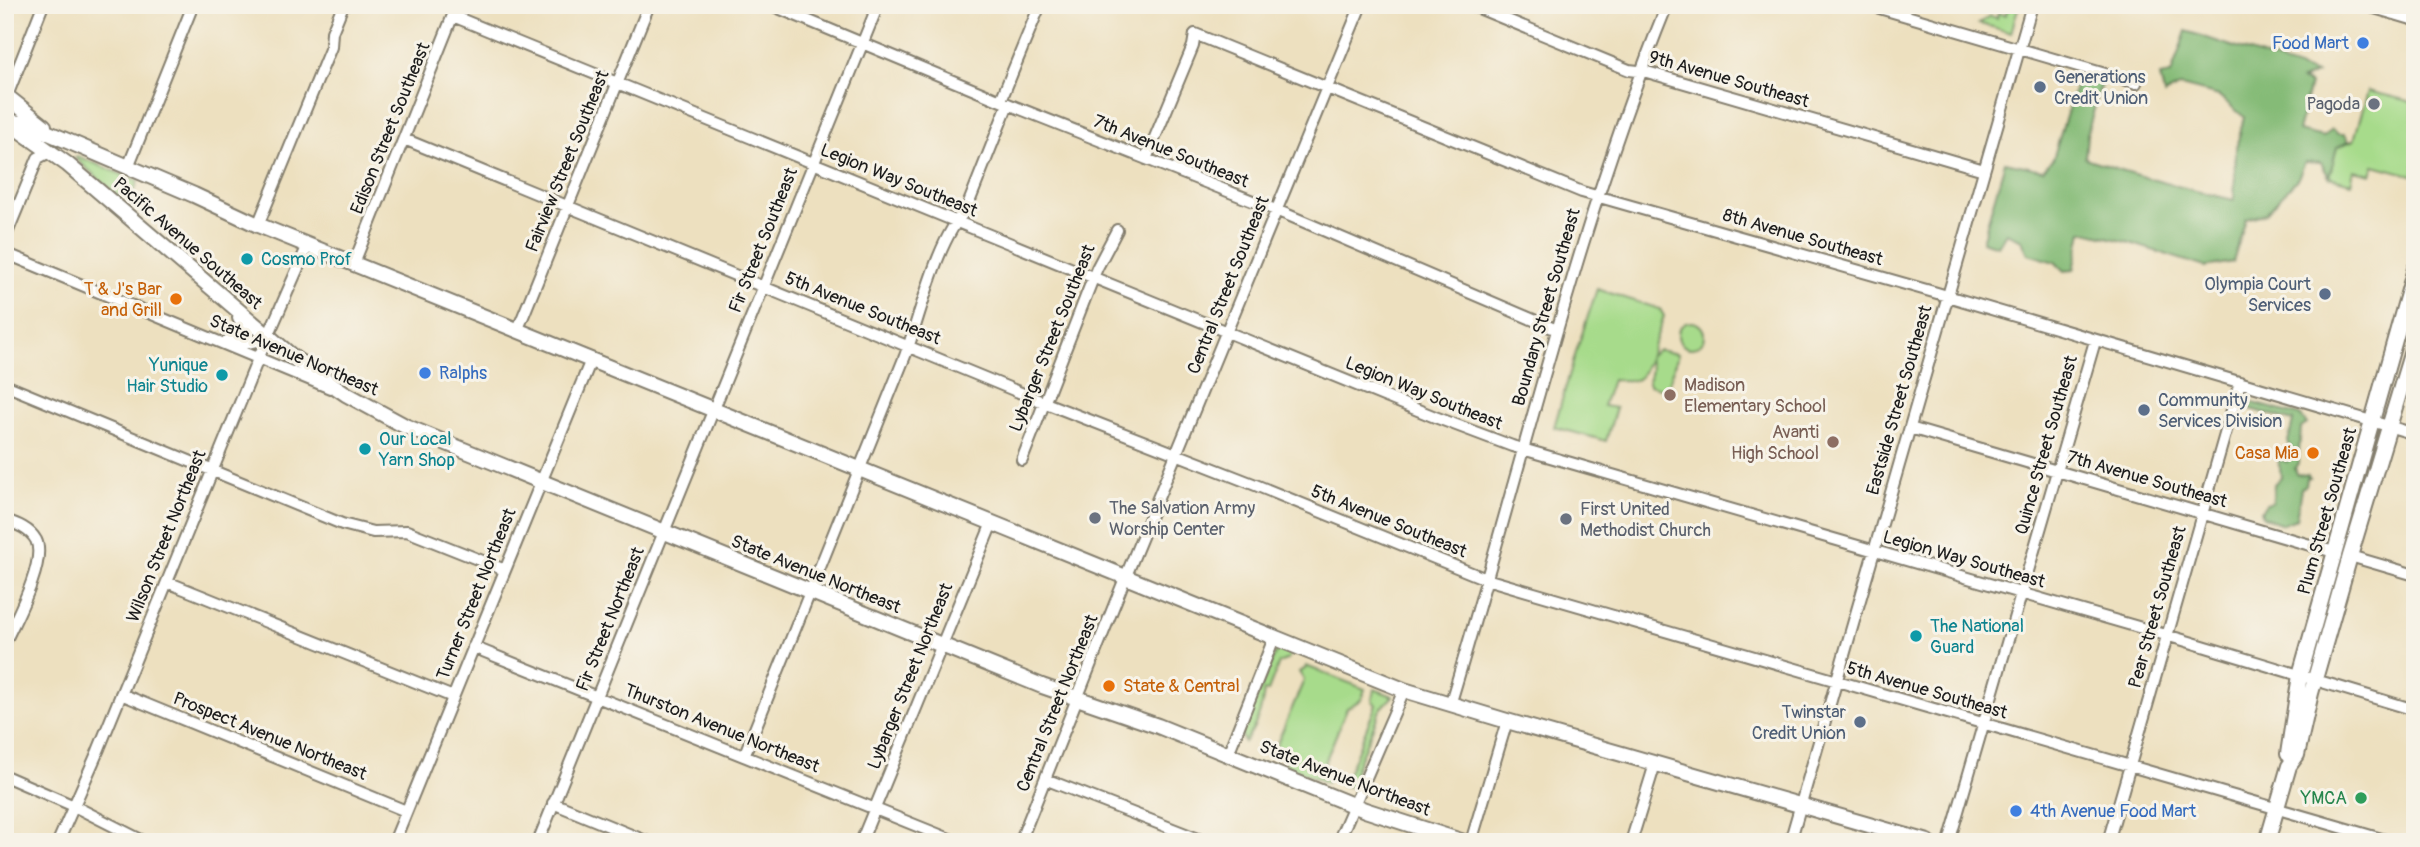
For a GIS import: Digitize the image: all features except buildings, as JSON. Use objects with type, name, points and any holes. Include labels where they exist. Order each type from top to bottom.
[{"type":"main road","points":[[6,96],[64,141]]},
{"type":"main road","points":[[7,122],[28,125],[258,225],[1404,690],[1928,842]]},
{"type":"main road","name":"Pacific Avenue Southeast","points":[[7,122],[51,151],[268,338],[346,394]]},
{"type":"main road","points":[[51,151],[63,147],[128,167]]},
{"type":"main road","name":"Plum Street Southeast","points":[[2267,842],[2289,766],[2288,752],[2300,675],[2415,269]]},
{"type":"main road","points":[[223,299],[243,322],[247,332],[243,340],[229,342]]},
{"type":"main road","name":"Plum Street Southeast","points":[[2289,766],[2297,755],[2350,556],[2415,341]]},
{"type":"main road","name":"State Avenue Northeast","points":[[346,394],[416,431],[1042,687],[1136,718],[1354,805],[1464,842]]},
{"type":"street","points":[[6,96],[43,5]]},
{"type":"street","points":[[128,167],[193,5]]},
{"type":"street","points":[[258,225],[331,47],[332,32],[343,5]]},
{"type":"street","name":"Fairview Street Southeast","points":[[518,329],[649,5]]},
{"type":"street","name":"7th Avenue Southeast","points":[[771,5],[1277,213],[1288,215],[1557,330]]},
{"type":"street","name":"Fir Street Southeast","points":[[713,410],[878,5]]},
{"type":"street","points":[[744,756],[909,346],[930,283],[956,221],[966,210],[1040,5]]},
{"type":"street","name":"Central Street Southeast","points":[[1126,578],[1361,5]]},
{"type":"street","name":"9th Avenue Southeast","points":[[1471,5],[1629,70],[1984,170]]},
{"type":"street","name":"Boundary Street Southeast","points":[[1450,705],[1597,196],[1640,72],[1667,5]]},
{"type":"street","points":[[1869,5],[2136,83]]},
{"type":"street","name":"Eastside Street Southeast","points":[[1790,842],[2032,5]]},
{"type":"street","points":[[2364,5],[2415,20]]},
{"type":"street","name":"Legion Way Southeast","points":[[455,10],[617,83],[1474,433],[2415,710]]},
{"type":"street","name":"Edison Street Southeast","points":[[354,263],[455,10]]},
{"type":"street","name":"8th Avenue Southeast","points":[[1146,159],[1193,46],[1195,34],[1582,192],[1948,296],[2415,434]]},
{"type":"street","name":"5th Avenue Southeast","points":[[404,139],[1043,402],[1486,579],[2392,842]]},
{"type":"street","points":[[5,238],[38,158],[51,151]]},
{"type":"street","name":"Lybarger Street Southeast","points":[[1021,460],[1094,278],[1117,230]]},
{"type":"street","name":"Wilson Street Northeast","points":[[58,842],[308,245]]},
{"type":"street","name":"State Avenue Northeast","points":[[5,253],[346,394]]},
{"type":"street","name":"State Avenue Northeast","points":[[164,318],[229,342]]},
{"type":"street","points":[[229,342],[244,344],[268,338]]},
{"type":"street","name":"Quince Street Southeast","points":[[1949,842],[2095,341]]},
{"type":"street","name":"Turner Street Northeast","points":[[394,842],[591,360]]},
{"type":"street","name":"Pear Street Southeast","points":[[2108,842],[2240,382]]},
{"type":"street","points":[[5,385],[342,524],[373,531],[407,531],[505,570]]},
{"type":"street","name":"Fir Street Northeast","points":[[538,842],[713,410]]},
{"type":"street","name":"7th Avenue Southeast","points":[[1910,428],[2334,552]]},
{"type":"street","points":[[5,520],[27,530],[38,544],[35,572],[5,642]]},
{"type":"street","name":"Lybarger Street Northeast","points":[[861,842],[992,523]]},
{"type":"street","points":[[2350,556],[2415,575]]},
{"type":"street","name":"Central Street Northeast","points":[[1020,842],[1126,578]]},
{"type":"street","points":[[167,582],[453,697]]},
{"type":"street","points":[[1228,754],[1274,638]]},
{"type":"street","name":"Thurston Avenue Northeast","points":[[474,647],[957,842]]},
{"type":"street","points":[[1338,842],[1404,690]]},
{"type":"street","name":"Prospect Avenue Northeast","points":[[121,694],[406,811]]},
{"type":"street","points":[[1472,842],[1507,721]]},
{"type":"street","points":[[1631,842],[1655,764]]},
{"type":"street","points":[[5,776],[74,806],[145,842]]},
{"type":"street","points":[[1045,779],[1206,842]]},
{"type":"street","points":[[553,803],[648,842]]},
{"type":"green space","points":[[2008,5],[2019,5],[2011,33],[1979,24],[1989,16],[1997,18],[1998,13],[2006,15]]},
{"type":"green space","points":[[2186,31],[2316,74],[2301,80],[2310,84],[2298,131],[2323,137],[2332,129],[2338,134],[2345,134],[2349,142],[2337,147],[2329,177],[2321,163],[2305,162],[2298,178],[2266,213],[2246,219],[2233,262],[2205,267],[2082,231],[2074,270],[2064,271],[2055,262],[2028,254],[2022,240],[2006,233],[1998,246],[1982,241],[2005,162],[2043,170],[2053,159],[2078,77],[2101,84],[2087,135],[2085,158],[2234,200],[2236,149],[2244,117],[2219,96],[2181,86],[2164,95],[2160,76],[2171,74]]},
{"type":"green space","points":[[2368,91],[2413,102],[2415,176],[2374,165],[2371,174],[2354,170],[2351,183],[2329,177],[2337,147],[2354,140]]},
{"type":"green space","points":[[77,156],[138,181],[134,192],[128,198],[119,197],[75,158]]},
{"type":"green space","points":[[1597,289],[1660,309],[1664,316],[1650,355],[1659,350],[1678,354],[1667,390],[1649,385],[1649,359],[1637,379],[1612,380],[1603,406],[1616,408],[1606,441],[1554,427]]},
{"type":"green space","points":[[1691,322],[1700,326],[1704,335],[1700,344],[1691,348],[1682,344],[1678,335],[1682,326]]},
{"type":"green space","points":[[2250,402],[2300,416],[2307,424],[2301,428],[2298,463],[2295,468],[2297,474],[2308,475],[2310,478],[2307,478],[2306,486],[2301,488],[2296,519],[2283,524],[2263,517],[2261,511],[2266,504],[2273,502],[2274,484],[2281,477],[2279,459],[2287,462],[2291,448],[2288,442],[2293,421],[2248,408]]},
{"type":"green space","points":[[1278,647],[1291,653],[1288,659],[1279,663],[1268,691],[1264,691],[1258,718],[1244,742],[1241,734]]},
{"type":"green space","points":[[1306,666],[1365,689],[1361,700],[1347,708],[1321,772],[1324,777],[1329,775],[1327,783],[1286,766],[1285,759],[1276,746],[1304,680],[1299,672]]},
{"type":"green space","points":[[1374,689],[1393,696],[1380,710],[1354,773],[1358,775],[1357,786],[1354,784],[1348,787],[1339,784],[1338,780],[1340,775],[1342,780],[1346,779],[1376,705],[1372,700]]},
{"type":"place","name":"Food Mart","points":[[2363,43]]},
{"type":"place","name":"Generations Credit Union","points":[[2040,87]]},
{"type":"place","name":"Pagoda","points":[[2374,104]]},
{"type":"place","name":"Cosmo Prof","points":[[247,259]]},
{"type":"place","name":"Olympia Court Services","points":[[2325,294]]},
{"type":"place","name":"T & J's Bar and Grill","points":[[176,299]]},
{"type":"place","name":"Ralphs","points":[[425,373]]},
{"type":"place","name":"Yunique Hair Studio","points":[[222,375]]},
{"type":"place","name":"Madison Elementary School","points":[[1670,395]]},
{"type":"place","name":"Community Services Division","points":[[2144,410]]},
{"type":"place","name":"Avanti High School","points":[[1833,442]]},
{"type":"place","name":"Our Local Yarn Shop","points":[[365,449]]},
{"type":"place","name":"Casa Mia","points":[[2313,453]]},
{"type":"place","name":"The Salvation Army Worship Center","points":[[1095,518]]},
{"type":"place","name":"First United Methodist Church","points":[[1566,519]]},
{"type":"place","name":"The National Guard","points":[[1916,636]]},
{"type":"place","name":"State & Central","points":[[1109,686]]},
{"type":"place","name":"Twinstar Credit Union","points":[[1860,722]]},
{"type":"place","name":"YMCA","points":[[2361,798]]},
{"type":"place","name":"4th Avenue Food Mart","points":[[2016,811]]}]
